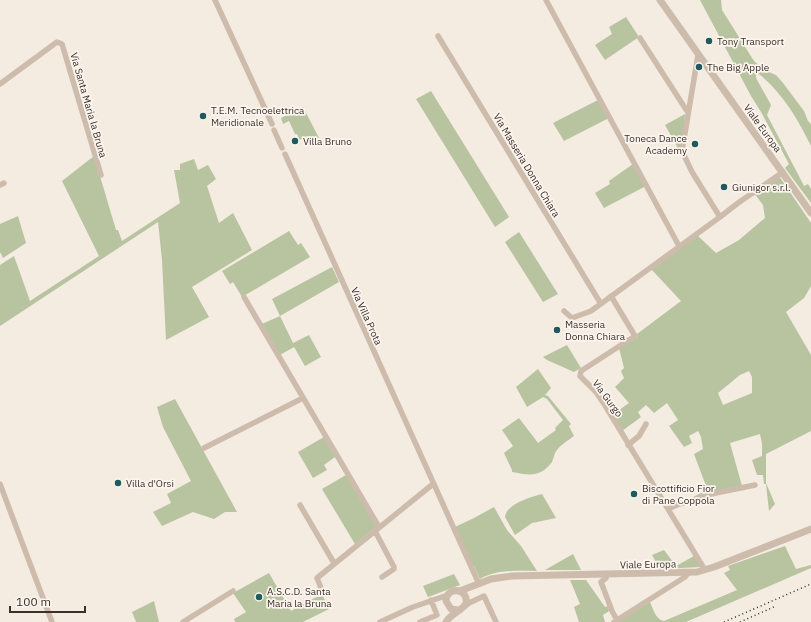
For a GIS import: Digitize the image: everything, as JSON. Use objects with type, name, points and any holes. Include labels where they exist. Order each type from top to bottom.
[{"type":"street","name":"Via Villa Prota","points":[[215,0],[479,584]]},
{"type":"street","points":[[546,0],[679,246]]},
{"type":"street","name":"Viale Europa","points":[[660,0],[811,213]]},
{"type":"street","name":"Via Masseria Donna Chiara","points":[[438,36],[601,304]]},
{"type":"street","points":[[640,38],[688,112]]},
{"type":"street","name":"Via Santa Maria la Bruna","points":[[0,84],[57,42],[62,44],[101,175]]},
{"type":"street","points":[[698,54],[683,145],[684,156],[692,172],[720,217]]},
{"type":"street","points":[[564,311],[570,317],[574,318],[601,304],[782,172]]},
{"type":"street","name":"Via Gurgo","points":[[611,296],[636,336],[581,371],[580,376],[596,392],[606,407],[705,570]]},
{"type":"street","points":[[244,297],[377,529],[394,567],[394,569],[382,577]]},
{"type":"street","points":[[204,448],[303,398]]},
{"type":"street","points":[[628,445],[639,436],[646,424]]},
{"type":"street","points":[[0,484],[52,622]]},
{"type":"street","points":[[323,593],[317,578],[433,484]]},
{"type":"street","points":[[668,509],[701,496],[755,485]]},
{"type":"street","points":[[300,505],[334,563]]},
{"type":"street","name":"Viale Europa","points":[[460,591],[491,579],[512,576],[688,573],[705,570],[811,528]]},
{"type":"street","points":[[608,574],[601,582],[615,621],[673,585],[685,577],[688,573]]},
{"type":"street","name":"Viale Europa","points":[[468,599],[479,584]]},
{"type":"street","points":[[186,621],[233,590]]},
{"type":"street","points":[[445,622],[447,601],[453,591],[460,591],[468,599]]},
{"type":"street","points":[[445,622],[452,614],[460,609],[468,599],[484,596],[496,622]]},
{"type":"street","points":[[380,622],[433,599],[447,601]]},
{"type":"street","points":[[420,622],[437,615],[433,599]]},
{"type":"street","points":[[447,601],[451,609],[460,609]]},
{"type":"green space","points":[[700,0],[721,0],[722,10],[754,61],[764,70],[776,75],[804,111],[808,121],[811,124],[811,146],[789,107],[767,81],[759,74],[756,75],[756,78],[771,105],[767,115],[804,186],[808,184],[811,189],[811,203],[785,168],[789,164]]},
{"type":"green space","points":[[626,17],[639,37],[605,60],[595,45],[612,34],[609,27]]},
{"type":"green space","points":[[431,91],[509,217],[495,227],[416,99]]},
{"type":"green space","points":[[598,100],[609,118],[564,141],[553,123]]},
{"type":"green space","points":[[303,107],[319,138],[310,142],[307,136],[300,140],[297,134],[295,134],[289,121],[283,124],[281,118]]},
{"type":"green space","points":[[685,114],[682,148],[679,150],[665,125]]},
{"type":"green space","points":[[94,156],[116,230],[118,230],[122,241],[180,203],[174,170],[180,170],[180,164],[194,159],[198,170],[208,165],[216,179],[207,186],[219,223],[233,213],[252,250],[192,287],[209,317],[166,340],[162,260],[158,222],[0,326],[0,265],[14,256],[30,301],[99,256],[62,181]]},
{"type":"green space","points":[[633,164],[646,186],[604,208],[595,193],[610,184],[609,181]]},
{"type":"green space","points":[[779,176],[811,223],[811,286],[804,298],[786,312],[811,355],[811,431],[766,454],[766,483],[775,504],[769,511],[766,484],[764,484],[763,475],[757,475],[752,460],[762,456],[760,434],[730,443],[742,486],[709,494],[694,454],[703,449],[701,437],[698,431],[689,436],[692,443],[684,447],[669,426],[678,420],[667,403],[654,413],[646,405],[638,412],[641,417],[622,431],[612,415],[629,403],[615,387],[624,378],[621,371],[624,368],[619,348],[638,337],[637,334],[681,301],[651,269],[697,235],[716,253],[739,240],[765,218],[763,205],[754,193]],"holes":[[[749,371],[752,377],[752,393],[723,405],[718,393],[740,375]]]},
{"type":"green space","points":[[18,216],[26,243],[3,258],[0,252],[0,224]]},
{"type":"green space","points":[[289,231],[298,245],[301,243],[310,257],[242,297],[233,282],[230,284],[222,271]]},
{"type":"green space","points":[[519,232],[558,294],[543,302],[505,242]]},
{"type":"green space","points":[[332,267],[339,282],[280,316],[272,299]]},
{"type":"green space","points":[[280,316],[293,343],[309,335],[321,357],[305,366],[294,347],[280,355],[262,324]]},
{"type":"green space","points":[[567,345],[581,368],[574,372],[543,357]]},
{"type":"green space","points":[[538,369],[551,388],[545,395],[548,396],[571,424],[569,426],[574,436],[558,448],[552,462],[543,471],[534,474],[512,472],[504,453],[513,446],[502,430],[519,418],[538,443],[556,430],[555,428],[563,420],[547,399],[543,397],[527,407],[516,387]]},
{"type":"green space","points":[[175,399],[237,512],[225,512],[214,519],[193,512],[162,526],[153,512],[171,503],[167,494],[191,481],[163,427],[157,407]]},
{"type":"green space","points":[[324,437],[335,457],[324,465],[327,470],[313,478],[298,452]]},
{"type":"green space","points":[[346,475],[377,526],[355,544],[322,489]]},
{"type":"green space","points":[[542,494],[556,518],[532,523],[515,535],[505,517],[506,512],[520,502]]},
{"type":"green space","points":[[494,507],[507,530],[521,546],[537,571],[500,572],[480,579],[474,566],[472,567],[455,527]]},
{"type":"green space","points":[[785,546],[796,569],[811,565],[811,568],[686,622],[617,622],[650,602],[659,619],[664,621],[737,590],[724,573],[730,570],[728,566]]},
{"type":"green space","points":[[664,550],[676,566],[694,556],[701,567],[660,569],[652,555]]},
{"type":"green space","points":[[573,554],[581,570],[545,570]]},
{"type":"green space","name":"A.S.C.D. Santa Maria la Bruna","points":[[269,573],[291,611],[322,594],[329,609],[303,622],[235,622],[234,619],[246,612],[233,593]]},
{"type":"green space","points":[[454,574],[460,585],[428,597],[423,586]]},
{"type":"green space","points":[[570,580],[586,580],[605,607],[608,606],[609,611],[603,615],[605,622],[579,622],[574,607],[580,604]]},
{"type":"green space","points":[[154,601],[159,622],[136,622],[132,612]]},
{"type":"railway","points":[[724,622],[811,584]]},
{"type":"railway","points":[[740,622],[776,606]]},
{"type":"place","name":"Tony Transport","points":[[709,41]]},
{"type":"place","name":"The Big Apple","points":[[699,67]]},
{"type":"place","name":"T.E.M. Tecnoelettrica Meridionale","points":[[203,116]]},
{"type":"place","name":"Villa Bruno","points":[[295,141]]},
{"type":"place","name":"Toneca Dance Academy","points":[[695,144]]},
{"type":"place","name":"Giunigor s.r.l.","points":[[724,187]]},
{"type":"place","name":"Masseria Donna Chiara","points":[[557,330]]},
{"type":"place","name":"Villa d'Orsi","points":[[118,483]]},
{"type":"place","name":"Biscottificio Fior di Pane Coppola","points":[[634,494]]},
{"type":"place","name":"A.S.C.D. Santa Maria la Bruna","points":[[259,597]]}]
